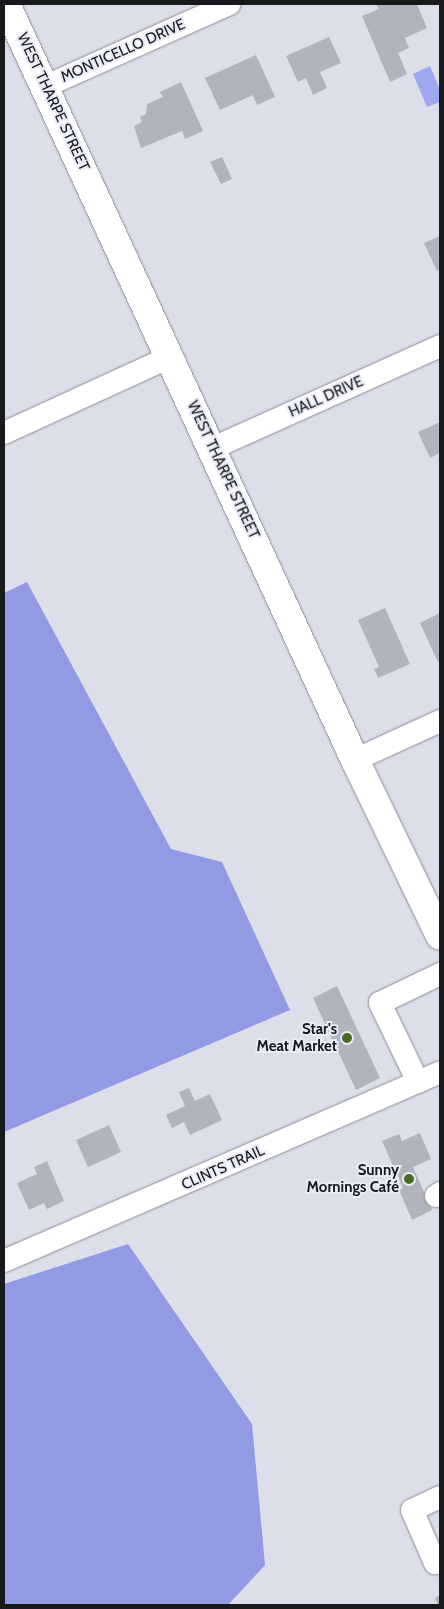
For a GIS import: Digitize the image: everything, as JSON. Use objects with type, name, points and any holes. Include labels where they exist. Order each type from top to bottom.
[{"type":"main road","name":"WEST THARPE STREET","points":[[6,4],[46,86],[355,760],[440,936]]},
{"type":"street","name":"MONTICELLO DRIVE","points":[[46,86],[228,4]]},
{"type":"street","name":"HALL DRIVE","points":[[213,448],[440,346]]},
{"type":"street","points":[[4,433],[170,357]]},
{"type":"street","points":[[355,760],[440,721]]},
{"type":"street","points":[[434,1077],[380,1003],[440,974]]},
{"type":"street","name":"CLINTS TRAIL","points":[[4,1261],[434,1077]]},
{"type":"street","points":[[440,1497],[412,1510],[435,1563],[440,1560]]},
{"type":"shaded area","points":[[430,66],[440,90],[440,102],[427,107],[413,74]]},
{"type":"shaded area","points":[[27,582],[171,849],[222,862],[290,1010],[4,1132],[4,593]]},
{"type":"shaded area","points":[[128,1244],[252,1424],[265,1565],[228,1605],[4,1605],[4,1284]]},
{"type":"building","points":[[376,4],[417,4],[427,28],[405,38],[409,48],[398,53],[407,74],[390,82],[362,16],[379,9]]},
{"type":"building","points":[[329,37],[341,63],[320,72],[327,88],[313,95],[306,78],[298,82],[286,56]]},
{"type":"building","points":[[256,55],[275,97],[257,105],[253,95],[220,110],[205,78]]},
{"type":"building","points":[[181,82],[203,131],[185,139],[182,131],[141,148],[134,126],[142,122],[140,117],[146,114],[147,104],[163,97],[160,92]]},
{"type":"building","points":[[222,157],[232,179],[221,184],[210,162]]},
{"type":"building","points":[[440,236],[440,269],[437,271],[424,243]]},
{"type":"building","points":[[440,422],[440,453],[430,458],[418,432]]},
{"type":"building","points":[[385,608],[410,664],[378,678],[374,669],[379,667],[358,620]]},
{"type":"building","points":[[440,613],[440,660],[438,662],[420,623]]},
{"type":"building","name":"Star's Meat Market","points":[[337,986],[380,1078],[356,1090],[313,998]]},
{"type":"building","points":[[189,1088],[195,1101],[210,1094],[222,1120],[190,1135],[184,1122],[172,1128],[166,1115],[185,1106],[179,1092]]},
{"type":"building","points":[[109,1125],[121,1152],[88,1167],[76,1140]]},
{"type":"building","name":"Sunny Mornings Café","points":[[420,1133],[431,1159],[413,1167],[432,1210],[412,1220],[399,1190],[403,1188],[382,1141],[399,1134],[402,1141]]},
{"type":"building","points":[[47,1161],[64,1201],[47,1209],[44,1203],[29,1210],[17,1183],[37,1174],[34,1167]]},
{"type":"building","points":[[440,1595],[440,1605],[438,1605],[435,1598]]},
{"type":"place","name":"Star's Meat Market","points":[[347,1038]]},
{"type":"place","name":"Sunny Mornings Café","points":[[409,1179]]}]
